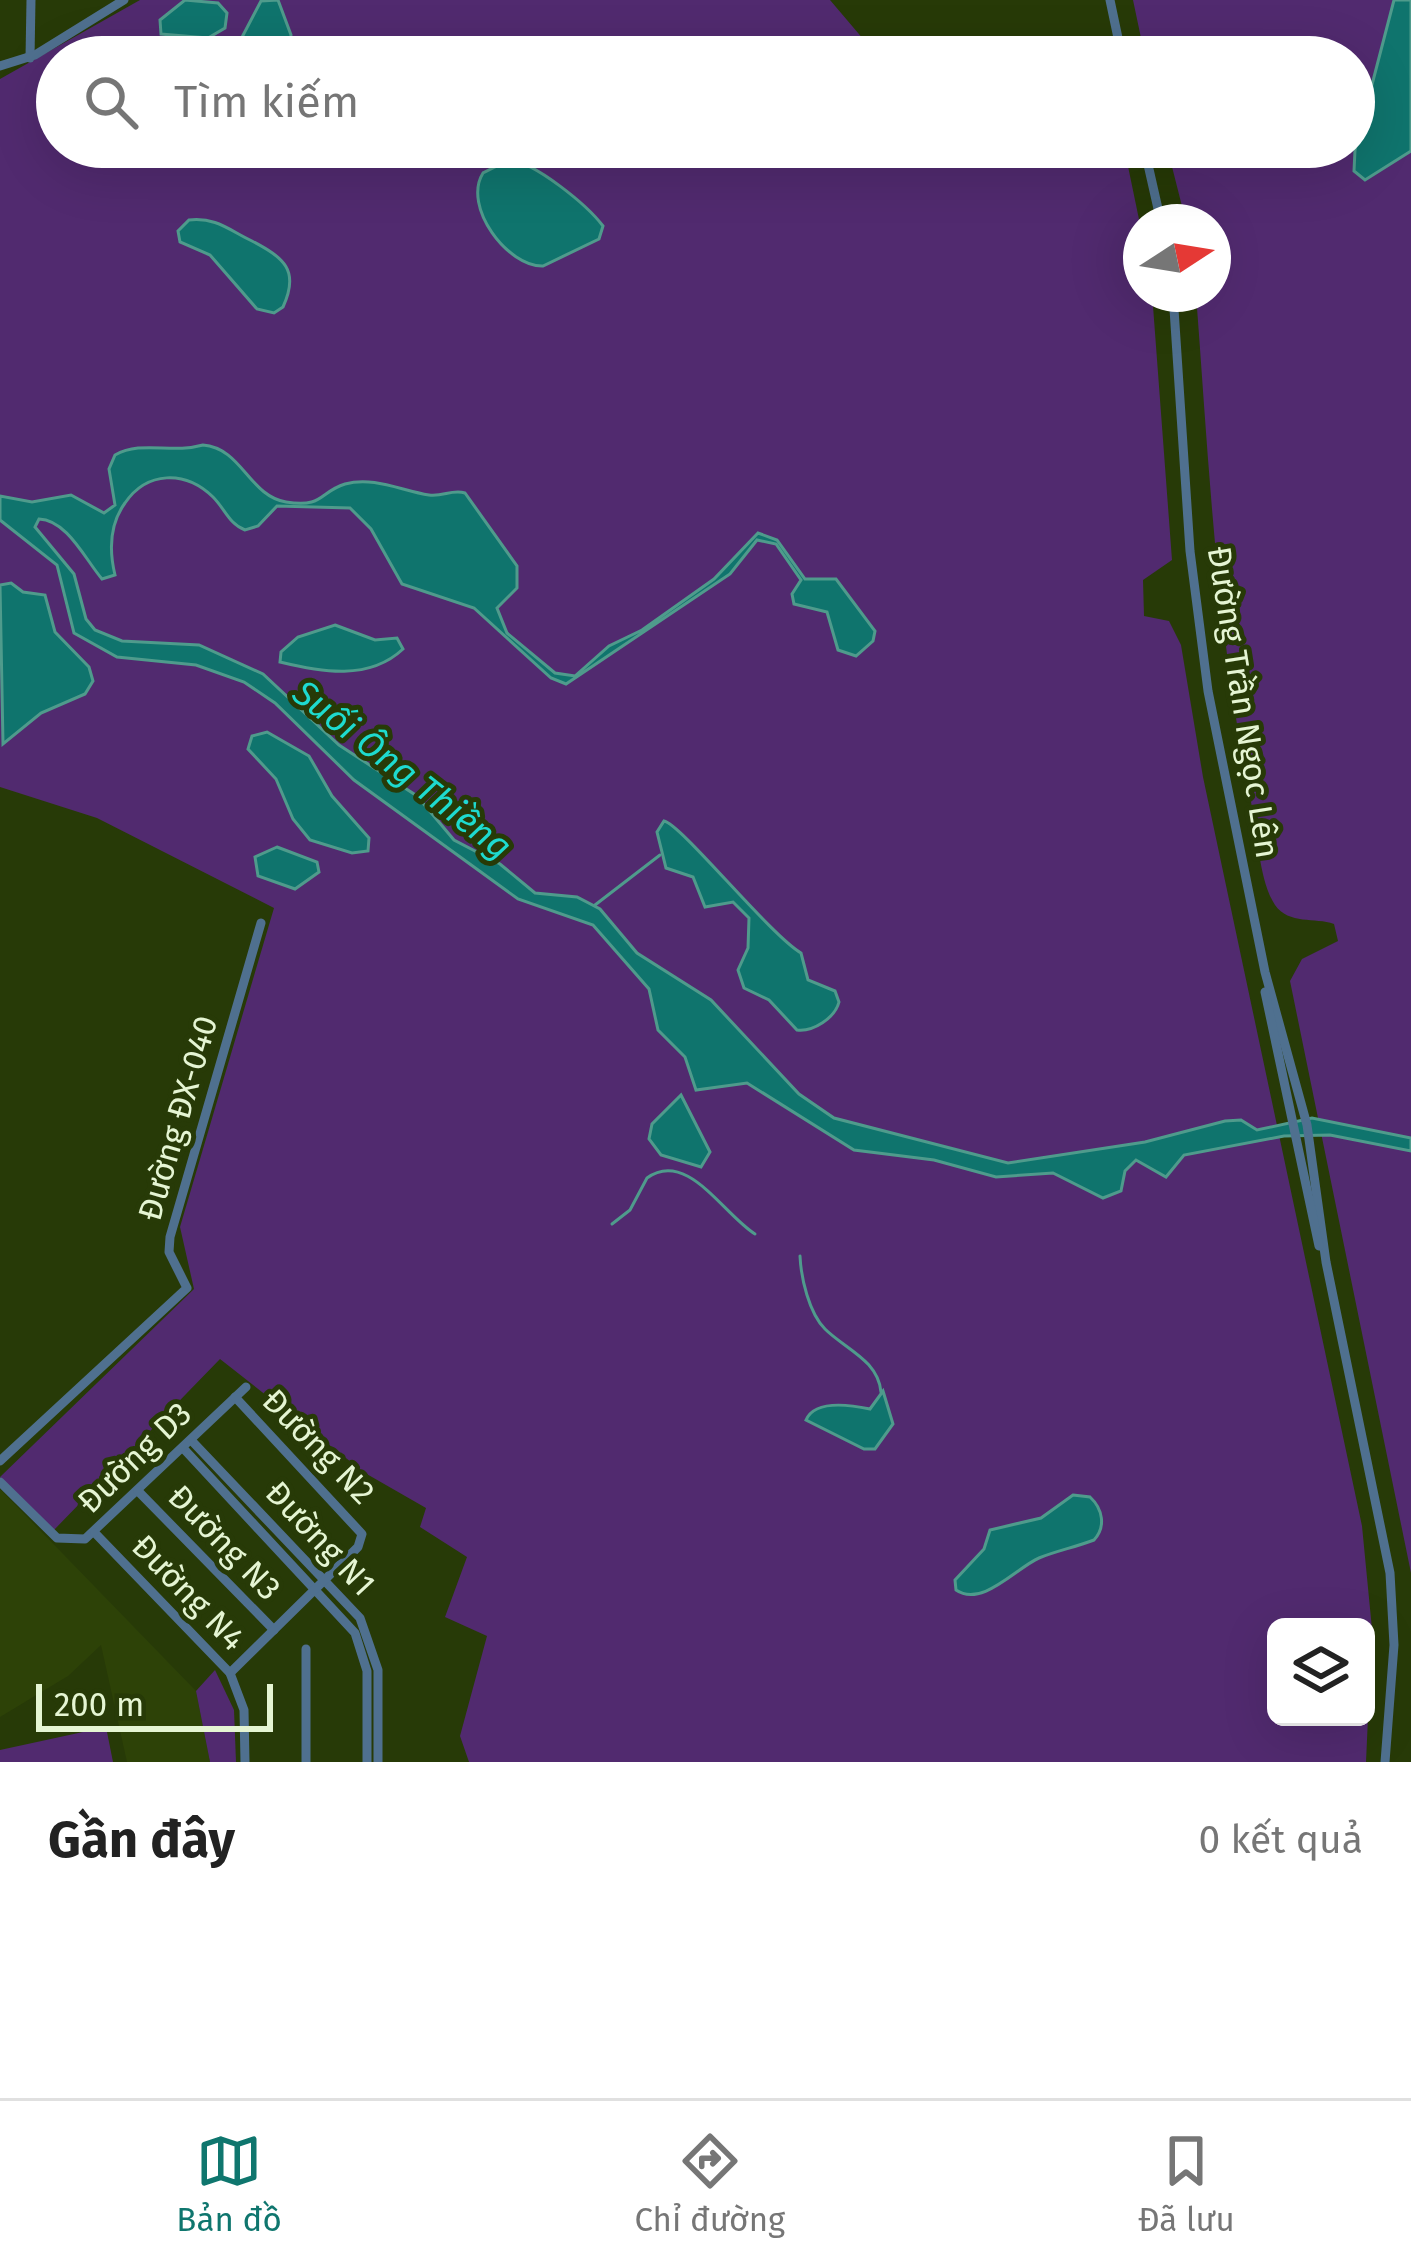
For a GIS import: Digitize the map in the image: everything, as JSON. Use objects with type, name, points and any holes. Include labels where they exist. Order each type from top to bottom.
[{"type":"street","points":[[30,58],[31,0]]},
{"type":"street","points":[[66,36],[124,0]]},
{"type":"street","points":[[1110,0],[1118,36]]},
{"type":"street","points":[[0,66],[36,54]]},
{"type":"street","points":[[1149,168],[1157,204]]},
{"type":"street","name":"Đường Trần Ngọc Lên","points":[[1174,312],[1202,653],[1290,1117],[1326,1262],[1392,1589],[1385,1762]]},
{"type":"street","name":"Đường ĐX-040","points":[[0,1462],[187,1288],[171,1258],[170,1237],[261,923]]},
{"type":"street","name":"Đường Trần Ngọc Lên","points":[[1265,972],[1309,1135],[1326,1262]]},
{"type":"street","name":"Đường D3","points":[[0,1482],[57,1538],[80,1540],[95,1533],[246,1388]]},
{"type":"street","name":"Đường N2","points":[[235,1397],[362,1534],[358,1547],[321,1584]]},
{"type":"street","name":"Đường N1","points":[[187,1444],[321,1584],[360,1618],[374,1649],[378,1762]]},
{"type":"street","name":"Đường N3","points":[[138,1491],[274,1630]]},
{"type":"street","name":"Đường N4","points":[[95,1533],[230,1673],[244,1710],[245,1762]]},
{"type":"street","points":[[230,1673],[321,1584]]},
{"type":"street","name":"Đường N1","points":[[321,1584],[363,1652],[367,1762]]},
{"type":"street","points":[[306,1649],[306,1762]]},
{"type":"shaded area","points":[[140,0],[830,0],[861,36],[76,36]]},
{"type":"shaded area","points":[[1133,0],[1411,0],[1411,1573],[1290,981],[1302,959],[1338,941],[1334,924],[1295,918],[1281,911],[1270,895],[1230,679],[1197,312],[1231,312],[1231,204],[1181,204],[1172,168],[1375,168],[1375,36],[1141,36]]},
{"type":"shaded area","points":[[36,59],[36,168],[1128,168],[1136,204],[1123,204],[1123,312],[1153,312],[1172,560],[1143,580],[1144,616],[1169,621],[1181,645],[1203,777],[1362,1526],[1371,1618],[1267,1618],[1267,1726],[1368,1726],[1366,1762],[469,1762],[460,1736],[487,1636],[445,1617],[467,1557],[420,1527],[426,1508],[365,1473],[220,1359],[53,1531],[0,1477],[194,1289],[180,1227],[274,908],[97,818],[0,787],[0,79]]},
{"type":"shaded area","points":[[0,1489],[196,1691],[210,1762],[127,1762],[101,1645],[68,1676],[0,1717]]},
{"type":"shaded area","points":[[215,1670],[234,1710],[236,1762],[210,1762],[196,1691]]},
{"type":"shaded area","points":[[106,1727],[113,1762],[0,1762],[0,1750]]},
{"type":"water","points":[[185,0],[218,3],[227,13],[225,28],[211,36],[161,34],[160,20]]},
{"type":"water","points":[[278,0],[291,36],[243,36],[261,1]]},
{"type":"water","points":[[1394,0],[1411,0],[1411,151],[1365,180],[1354,168],[1375,168],[1375,73]]},
{"type":"water","points":[[493,168],[532,168],[573,196],[603,226],[599,239],[543,266],[516,257],[484,218],[478,187],[483,173]]},
{"type":"water","points":[[189,220],[222,225],[280,260],[290,283],[283,307],[274,313],[257,309],[210,255],[180,242],[178,231]]},
{"type":"water","points":[[203,445],[227,454],[263,491],[286,502],[315,501],[356,482],[429,495],[465,493],[517,566],[517,588],[497,608],[507,633],[555,673],[575,676],[609,646],[642,630],[714,579],[758,533],[777,540],[805,579],[836,579],[875,631],[873,641],[856,656],[838,650],[827,612],[794,604],[792,594],[801,580],[776,544],[757,540],[730,574],[566,684],[551,678],[474,608],[402,584],[371,529],[350,508],[277,506],[258,526],[245,530],[202,488],[179,479],[155,480],[134,492],[120,511],[112,538],[115,575],[102,579],[58,526],[39,519],[35,527],[74,574],[86,619],[95,630],[122,641],[199,645],[263,674],[339,745],[417,796],[454,840],[500,864],[535,893],[577,897],[600,909],[637,953],[711,1000],[799,1094],[834,1118],[1008,1163],[1145,1142],[1241,1120],[1257,1130],[1312,1118],[1411,1138],[1411,1151],[1330,1135],[1284,1136],[1184,1155],[1166,1177],[1136,1160],[1125,1171],[1121,1191],[1103,1198],[1053,1173],[996,1177],[934,1160],[854,1150],[747,1083],[696,1090],[685,1057],[658,1030],[649,989],[593,925],[518,899],[354,780],[275,703],[244,682],[196,665],[117,657],[74,633],[57,565],[0,520],[0,496],[32,502],[71,495],[104,513],[115,505],[109,469],[115,455],[136,448]]},
{"type":"water","points":[[11,583],[23,592],[45,595],[55,632],[89,667],[93,681],[85,694],[41,713],[3,744],[0,585]]},
{"type":"water","points":[[335,625],[375,640],[397,638],[403,649],[360,670],[328,671],[280,662],[281,652],[298,637]]},
{"type":"water","points":[[267,732],[309,756],[332,796],[369,838],[368,851],[352,853],[310,840],[293,819],[276,779],[248,749],[252,736]]},
{"type":"water","points":[[664,821],[801,953],[808,980],[835,991],[839,1002],[828,1018],[810,1029],[797,1030],[769,1000],[744,988],[738,970],[748,948],[749,918],[733,902],[705,907],[693,877],[666,868],[657,832]]},
{"type":"water","points":[[277,847],[317,862],[319,872],[295,889],[258,876],[255,857]]},
{"type":"water","points":[[681,1095],[710,1152],[701,1167],[661,1155],[649,1139],[652,1124]]},
{"type":"water","points":[[883,1391],[893,1424],[875,1449],[864,1449],[806,1420],[825,1406],[870,1409]]},
{"type":"water","points":[[1073,1495],[1090,1497],[1098,1507],[1101,1524],[1094,1540],[1039,1558],[977,1594],[956,1590],[955,1580],[984,1549],[990,1530],[1041,1518]]},
{"type":"waterway","points":[[595,905],[660,855]]},
{"type":"waterway","points":[[612,1224],[630,1210],[647,1178],[662,1171],[690,1178],[755,1234]]},
{"type":"waterway","points":[[800,1256],[814,1314],[874,1371],[881,1392]]},
{"type":"water label","name":"Suối Ông Thiềng","points":[[403,769]]}]
